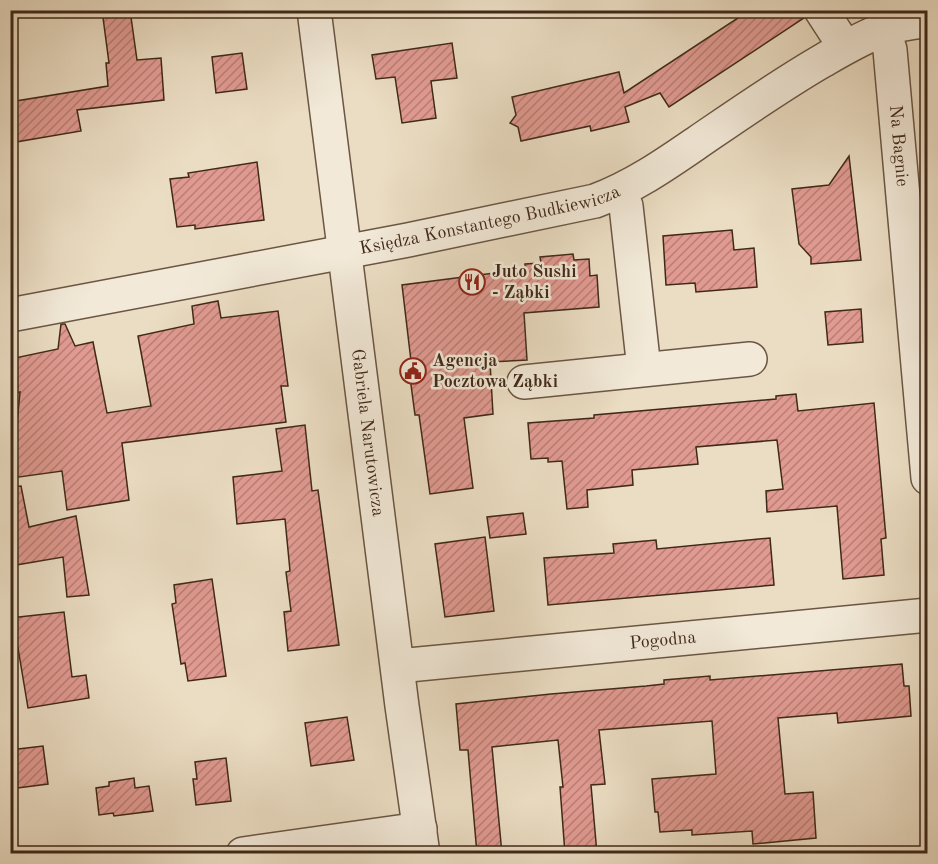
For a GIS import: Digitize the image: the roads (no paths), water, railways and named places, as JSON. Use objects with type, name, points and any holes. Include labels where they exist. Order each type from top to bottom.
[{"type":"street","name":"Gabriela Narutowicza","points":[[314,10],[422,841]]},
{"type":"street","points":[[821,10],[845,47]]},
{"type":"street","name":"Księdza Konstantego Budkiewicza","points":[[10,315],[345,252],[595,201],[619,191],[661,167],[782,85],[845,47],[884,29],[927,21]]},
{"type":"street","name":"Na Bagnie","points":[[884,29],[890,50],[927,478]]},
{"type":"street","points":[[619,191],[626,206],[644,369]]},
{"type":"street","points":[[524,382],[750,358]]},
{"type":"street","name":"Pogodna","points":[[398,666],[927,615]]},
{"type":"street","points":[[243,854],[422,841]]},
{"type":"place","name":"Juto Sushi - Ząbki","points":[[472,282]]},
{"type":"place","name":"Agencja Pocztowa Ząbki","points":[[413,371]]}]
